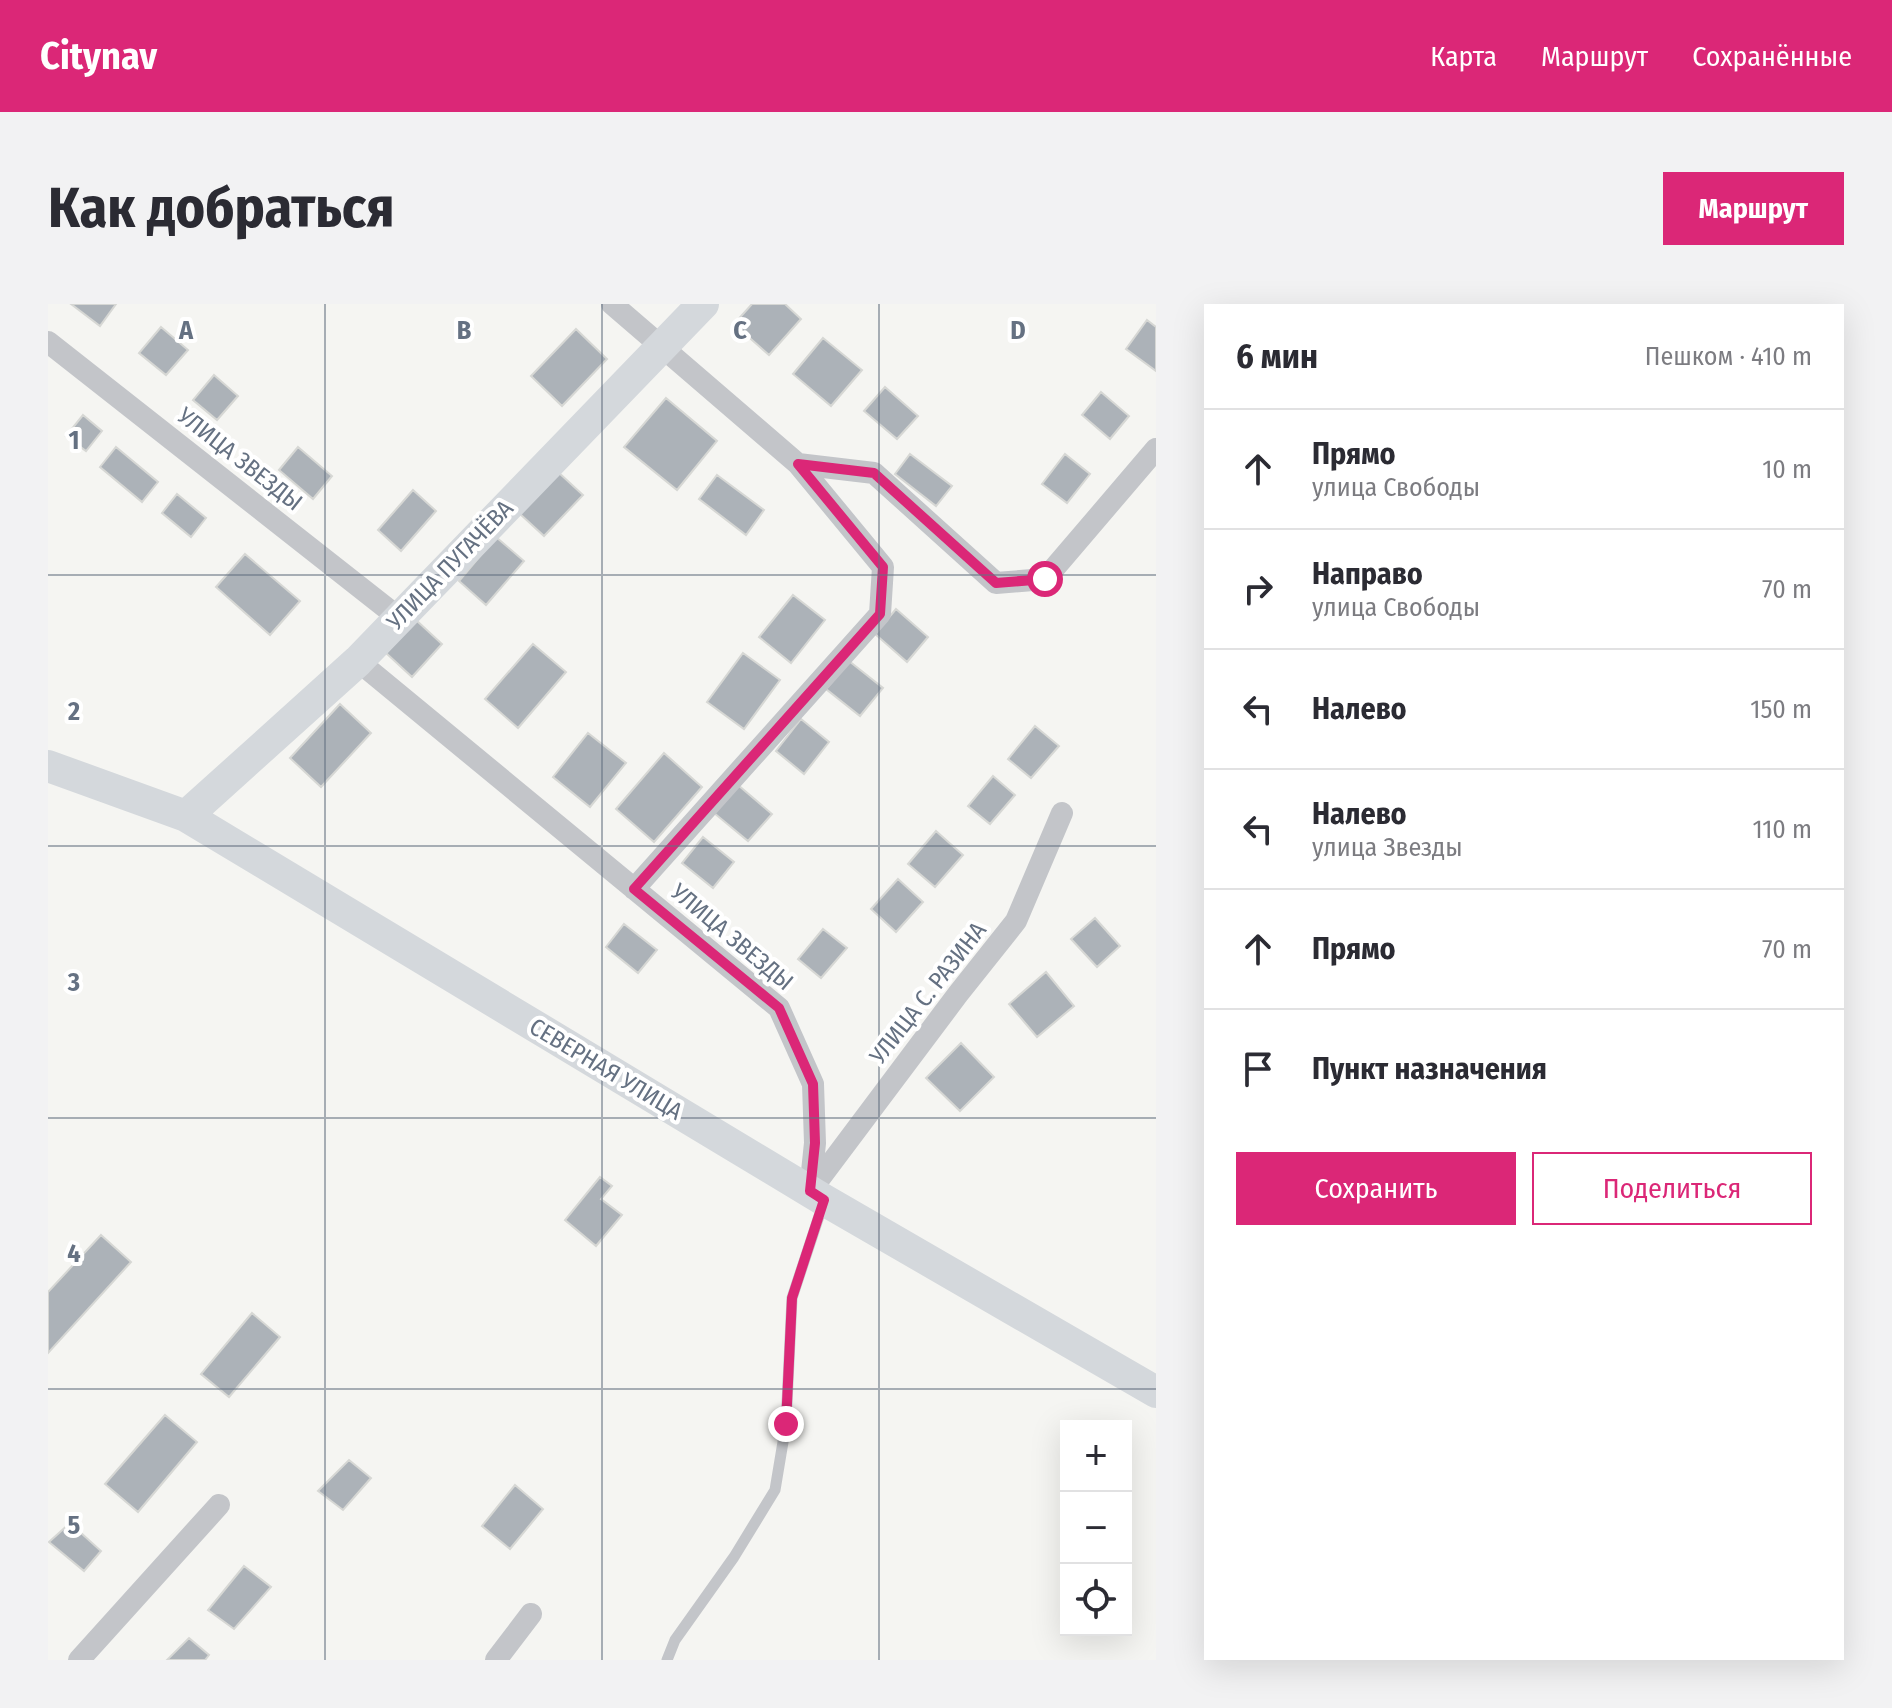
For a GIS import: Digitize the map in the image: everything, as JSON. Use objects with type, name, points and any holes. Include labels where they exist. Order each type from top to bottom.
[{"type":"street","points":[[612,304],[798,464],[883,567],[880,614],[634,889]]},
{"type":"street","name":"УЛИЦА ПУГАЧЁВА","points":[[186,816],[358,661],[703,304]]},
{"type":"street","name":"УЛИЦА ЗВЕЗДЫ","points":[[48,342],[399,618]]},
{"type":"street","points":[[798,464],[874,473],[996,583],[1045,579],[1156,449]]},
{"type":"street","name":"УЛИЦА ЗВЕЗДЫ","points":[[358,661],[779,1008],[813,1084],[817,1196]]},
{"type":"street","name":"СЕВЕРНАЯ УЛИЦА","points":[[48,766],[186,816],[817,1196],[1156,1392]]},
{"type":"street","name":"УЛИЦА С. РАЗИНА","points":[[817,1196],[958,994],[1016,921],[1062,813]]},
{"type":"street","points":[[79,1660],[219,1505]]},
{"type":"street","points":[[496,1660],[531,1614]]},
{"type":"lane","points":[[667,1660],[675,1640],[734,1557],[775,1490],[786,1424],[792,1298],[817,1196]]},
{"type":"building","points":[[71,304],[116,304],[100,326]]},
{"type":"building","points":[[752,304],[785,304],[801,319],[769,355],[734,324]]},
{"type":"building","points":[[1147,320],[1156,327],[1156,371],[1126,349]]},
{"type":"building","points":[[161,327],[188,350],[166,375],[139,353]]},
{"type":"building","points":[[576,329],[607,359],[562,406],[531,376]]},
{"type":"building","points":[[823,338],[862,370],[831,406],[793,374]]},
{"type":"building","points":[[214,375],[238,396],[217,420],[193,400]]},
{"type":"building","points":[[885,387],[918,416],[897,439],[864,411]]},
{"type":"building","points":[[1101,392],[1129,416],[1110,439],[1082,415]]},
{"type":"building","points":[[666,398],[717,441],[677,490],[624,447]]},
{"type":"building","points":[[83,415],[102,431],[86,451],[66,436]]},
{"type":"building","points":[[116,447],[158,482],[142,502],[100,467]]},
{"type":"building","points":[[298,447],[332,476],[313,499],[279,470]]},
{"type":"building","points":[[910,454],[952,486],[936,506],[895,474]]},
{"type":"building","points":[[1065,454],[1090,474],[1067,503],[1042,484]]},
{"type":"building","points":[[558,472],[583,495],[544,536],[520,514]]},
{"type":"building","points":[[717,475],[764,510],[746,535],[699,499]]},
{"type":"building","points":[[413,490],[436,511],[401,551],[378,530]]},
{"type":"building","points":[[177,494],[206,518],[191,537],[162,513]]},
{"type":"building","points":[[496,537],[524,561],[486,605],[459,581]]},
{"type":"building","points":[[245,554],[300,601],[270,635],[216,587]]},
{"type":"building","points":[[793,595],[825,620],[791,663],[759,637]]},
{"type":"building","points":[[896,609],[928,637],[907,662],[875,634]]},
{"type":"building","points":[[416,620],[442,644],[412,677],[386,653]]},
{"type":"building","points":[[533,644],[566,672],[518,728],[485,699]]},
{"type":"building","points":[[743,653],[780,680],[744,729],[707,702]]},
{"type":"building","points":[[849,661],[883,688],[860,716],[826,689]]},
{"type":"building","points":[[340,704],[371,733],[321,787],[290,758]]},
{"type":"building","points":[[801,719],[829,742],[804,774],[776,751]]},
{"type":"building","points":[[1035,726],[1059,746],[1031,778],[1008,759]]},
{"type":"building","points":[[588,733],[626,763],[590,807],[553,777]]},
{"type":"building","points":[[664,753],[702,787],[654,842],[616,809]]},
{"type":"building","points":[[993,776],[1015,795],[990,824],[968,806]]},
{"type":"building","points":[[738,785],[772,814],[748,841],[714,813]]},
{"type":"building","points":[[936,831],[963,855],[935,887],[908,864]]},
{"type":"building","points":[[703,837],[734,862],[713,888],[682,863]]},
{"type":"building","points":[[898,879],[923,902],[896,932],[871,909]]},
{"type":"building","points":[[1095,918],[1120,946],[1097,967],[1071,939]]},
{"type":"building","points":[[624,924],[657,950],[638,973],[606,947]]},
{"type":"building","points":[[823,929],[847,948],[821,978],[798,959]]},
{"type":"building","points":[[1046,972],[1074,1006],[1037,1037],[1009,1004]]},
{"type":"building","points":[[961,1043],[994,1077],[960,1111],[926,1078]]},
{"type":"building","points":[[600,1177],[612,1186],[601,1199],[622,1215],[596,1246],[565,1220]]},
{"type":"building","points":[[101,1235],[131,1262],[48,1353],[48,1292]]},
{"type":"building","points":[[252,1313],[280,1337],[229,1397],[201,1374]]},
{"type":"building","points":[[165,1415],[197,1442],[138,1512],[105,1484]]},
{"type":"building","points":[[349,1460],[371,1478],[343,1510],[318,1491]]},
{"type":"building","points":[[515,1485],[543,1509],[510,1549],[482,1526]]},
{"type":"building","points":[[70,1523],[101,1551],[84,1571],[49,1542]]},
{"type":"building","points":[[244,1566],[271,1587],[234,1629],[208,1610]]},
{"type":"building","points":[[189,1638],[209,1655],[205,1660],[167,1660]]},
{"type":"route","points":[[786,1424],[792,1298],[824,1200],[810,1191],[815,1143],[813,1084],[779,1008],[634,889],[880,614],[883,567],[798,464],[874,473],[996,583],[1045,579]]}]
